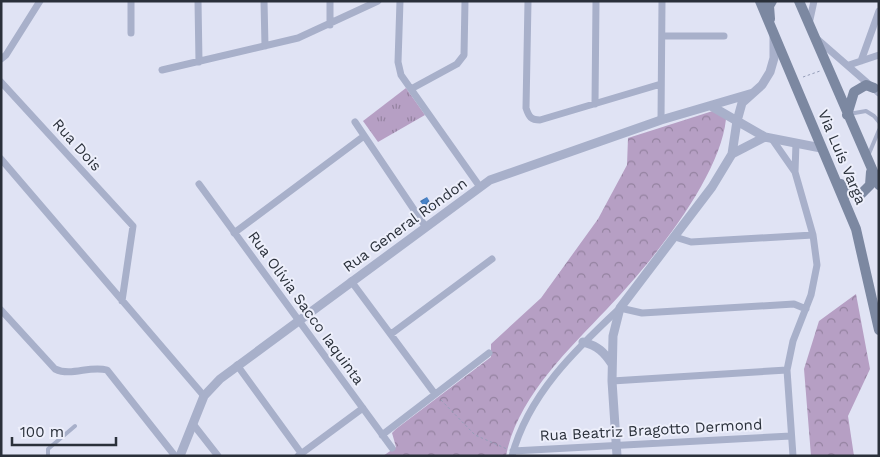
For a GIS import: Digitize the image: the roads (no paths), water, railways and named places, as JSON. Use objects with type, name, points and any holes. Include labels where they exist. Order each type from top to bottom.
[{"type":"main road","name":"Via Luís Varga","points":[[760,1],[821,148],[835,175],[856,229],[879,330]]},
{"type":"main road","points":[[772,1],[768,11],[774,37]]},
{"type":"main road","points":[[791,1],[808,24]]},
{"type":"main road","name":"Via Luís Varga","points":[[799,1],[879,185]]},
{"type":"main road","points":[[847,115],[854,92],[866,86],[876,90]]},
{"type":"main road","points":[[835,175],[850,194],[860,194],[870,185],[868,163]]},
{"type":"street","points":[[1,59],[6,55],[40,1]]},
{"type":"street","points":[[131,1],[131,33]]},
{"type":"street","points":[[198,1],[199,62]]},
{"type":"street","points":[[264,1],[265,46]]},
{"type":"street","points":[[330,1],[330,25]]},
{"type":"street","points":[[162,70],[298,38],[330,25],[378,1]]},
{"type":"street","points":[[400,1],[398,62],[401,75],[480,187]]},
{"type":"street","points":[[411,90],[457,64],[464,56],[465,1]]},
{"type":"street","points":[[528,1],[526,108],[528,116],[534,120],[540,120],[661,84]]},
{"type":"street","points":[[595,104],[596,1]]},
{"type":"street","points":[[660,120],[662,1]]},
{"type":"street","points":[[808,24],[814,1]]},
{"type":"street","points":[[861,61],[879,10]]},
{"type":"street","points":[[662,36],[724,36]]},
{"type":"street","points":[[813,36],[876,90]]},
{"type":"street","points":[[512,453],[518,432],[551,378],[583,342],[620,308],[712,186],[732,154],[742,103],[762,85],[770,72],[774,58],[774,37]]},
{"type":"street","points":[[849,65],[879,55]]},
{"type":"street","name":"Rua Dois","points":[[1,82],[133,226],[122,301]]},
{"type":"street","name":"Rua General Rondon","points":[[180,456],[204,396],[237,365],[490,180],[660,120],[753,93]]},
{"type":"street","points":[[711,106],[768,138],[821,148]]},
{"type":"street","points":[[355,122],[426,226]]},
{"type":"street","points":[[234,233],[364,136]]},
{"type":"street","points":[[732,154],[768,138]]},
{"type":"street","points":[[768,138],[795,172]]},
{"type":"street","points":[[793,456],[787,370],[793,341],[812,295],[817,265],[813,235],[795,172],[796,143]]},
{"type":"street","points":[[1,159],[204,396]]},
{"type":"street","name":"Rua Olívia Sacco Iaquinta","points":[[199,184],[392,448]]},
{"type":"street","points":[[675,237],[691,242],[813,235]]},
{"type":"street","points":[[391,334],[492,259]]},
{"type":"street","points":[[351,281],[435,394]]},
{"type":"street","points":[[620,308],[642,313],[794,304],[806,309]]},
{"type":"street","points":[[617,456],[612,364],[613,336],[620,308]]},
{"type":"street","points":[[1,310],[55,369],[65,374],[98,368],[107,370],[175,456]]},
{"type":"street","points":[[583,342],[596,346],[605,353],[612,364]]},
{"type":"street","points":[[382,435],[489,353]]},
{"type":"street","points":[[237,365],[300,454],[363,408]]},
{"type":"street","points":[[612,381],[787,370]]},
{"type":"street","points":[[193,424],[218,456]]},
{"type":"street","name":"Rua Beatriz Bragotto Dermond","points":[[512,453],[616,445],[792,436]]},
{"type":"lane","points":[[847,115],[866,111],[879,122]]},
{"type":"lane","points":[[868,163],[879,130]]},
{"type":"lane","points":[[48,456],[48,449],[75,426]]}]
